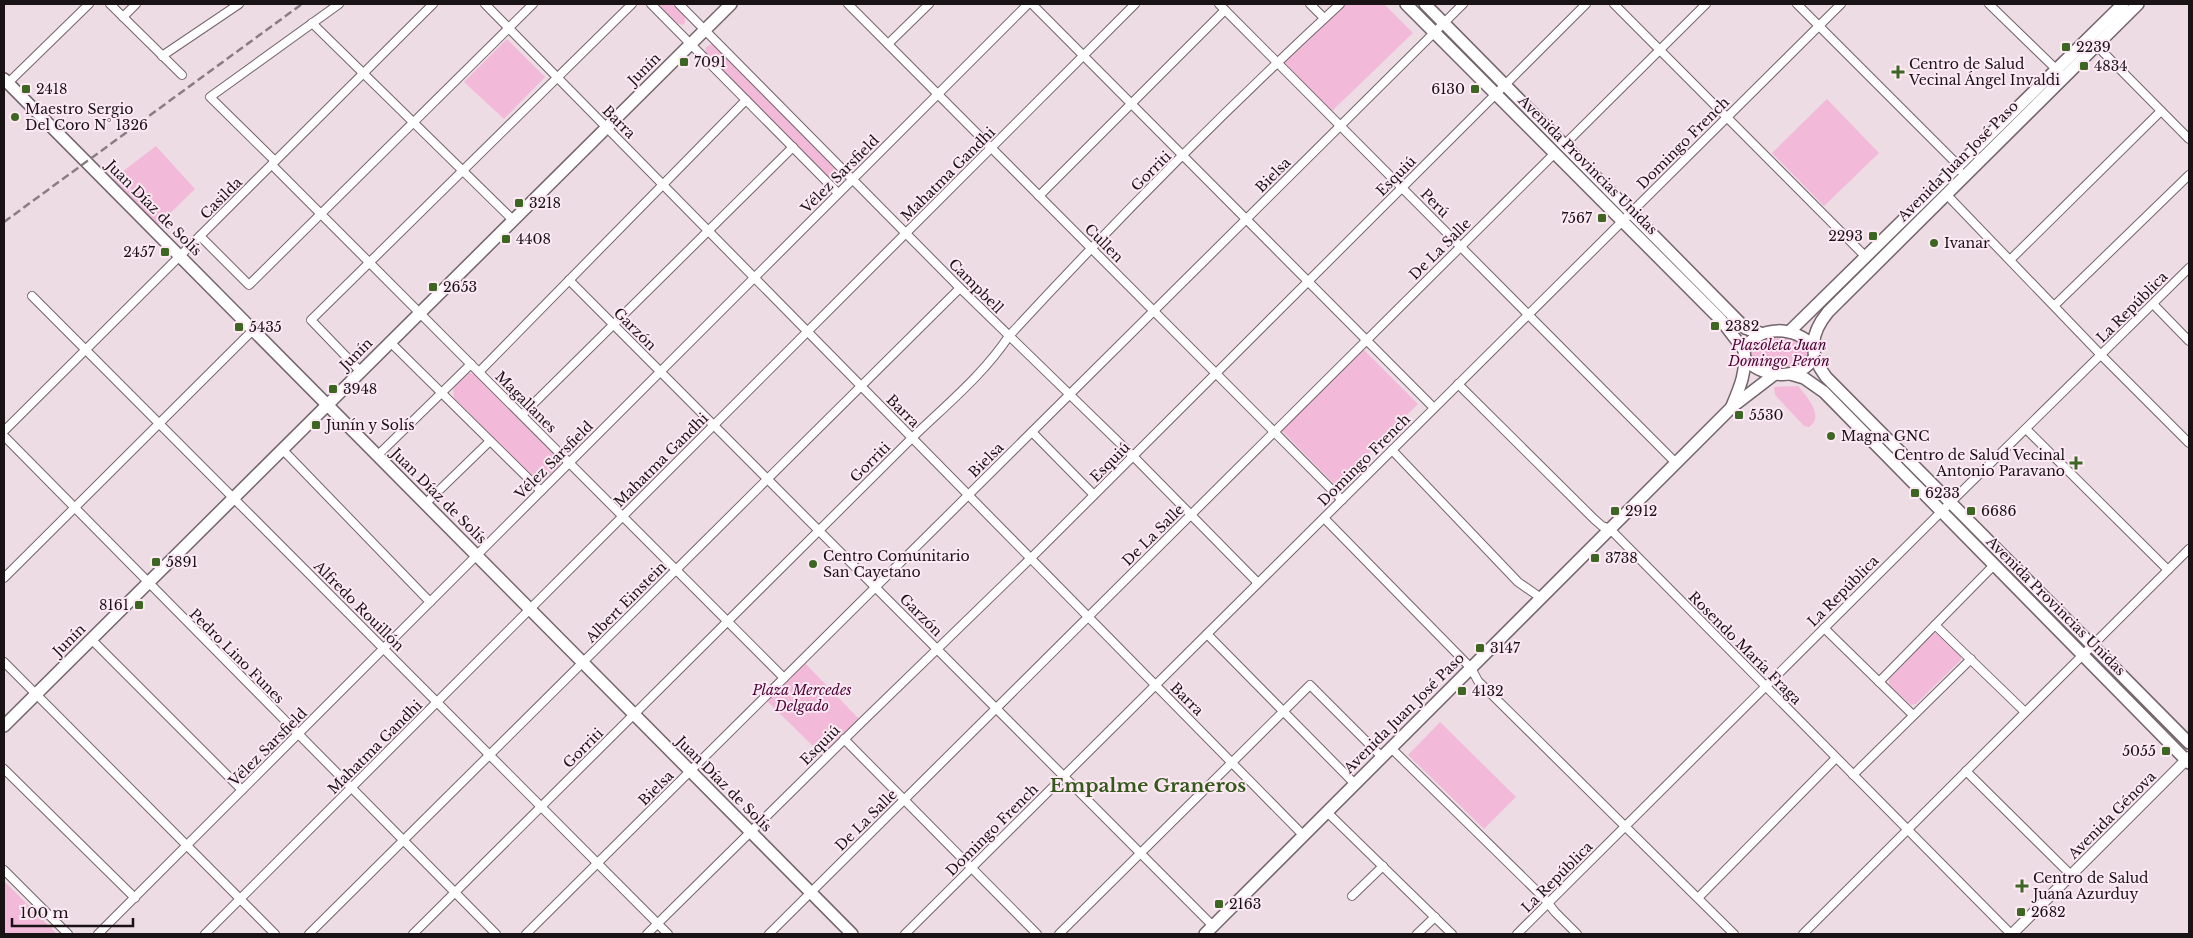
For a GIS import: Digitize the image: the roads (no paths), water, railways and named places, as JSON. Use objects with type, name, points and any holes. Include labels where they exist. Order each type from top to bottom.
[{"type":"main road","name":"Junín","points":[[4,726],[731,4]]},
{"type":"main road","name":"Avenida Provincias Unidas","points":[[1406,4],[1721,320],[1745,355]]},
{"type":"main road","name":"Avenida Provincias Unidas","points":[[1425,4],[1745,328],[1760,333]]},
{"type":"main road","name":"Avenida Juan José Paso","points":[[1814,351],[1814,334],[1819,323],[1828,312],[1963,177],[2092,41],[2122,4]]},
{"type":"main road","name":"Avenida Juan José Paso","points":[[2092,41],[2138,4]]},
{"type":"main road","name":"Avenida Juan José Paso","points":[[1789,332],[1959,166],[2060,74]]},
{"type":"main road","name":"Juan Díaz de Solís","points":[[6,81],[852,934]]},
{"type":"main road","points":[[1789,332],[1803,337],[1814,351],[1805,368],[1790,374],[1762,372],[1753,368],[1745,355],[1754,337],[1760,333],[1789,332]]},
{"type":"main road","name":"Avenida Provincias Unidas","points":[[1814,351],[1818,366],[1826,376],[2189,743]]},
{"type":"main road","name":"Avenida Juan José Paso","points":[[1732,408],[1743,378],[1745,355]]},
{"type":"main road","name":"Avenida Juan José Paso","points":[[1209,930],[1676,463],[1732,408],[1775,374]]},
{"type":"main road","name":"Avenida Provincias Unidas","points":[[1790,374],[1817,384],[2188,760]]},
{"type":"street","points":[[6,81],[89,4]]},
{"type":"street","points":[[110,4],[182,75]]},
{"type":"street","points":[[123,17],[136,4]]},
{"type":"street","points":[[162,56],[239,4]]},
{"type":"street","points":[[339,4],[312,23],[513,220]]},
{"type":"street","name":"Casilda","points":[[4,431],[433,4]]},
{"type":"street","name":"Barra","points":[[485,4],[1304,835]]},
{"type":"street","points":[[200,236],[249,285],[533,4]]},
{"type":"street","points":[[360,371],[310,320],[632,4]]},
{"type":"street","points":[[651,4],[838,193]]},
{"type":"street","name":"Campbell","points":[[679,4],[960,288],[1133,456],[1258,583]]},
{"type":"street","name":"Cullen","points":[[848,4],[1342,500]]},
{"type":"street","points":[[888,44],[929,4]]},
{"type":"street","name":"Vélez Sarsfield","points":[[98,934],[1028,4]]},
{"type":"street","points":[[1032,4],[1434,408]]},
{"type":"street","name":"Mahatma Gandhi","points":[[205,934],[1135,4]]},
{"type":"street","name":"Perú","points":[[1219,4],[1676,463]]},
{"type":"street","points":[[1310,4],[1324,18]]},
{"type":"street","name":"Gorriti","points":[[413,934],[818,530],[975,377],[998,352],[1009,336],[1091,247],[1277,62],[1340,4]]},
{"type":"street","name":"Bielsa","points":[[526,934],[1462,4]]},
{"type":"street","name":"Esquiú","points":[[647,934],[844,739],[1031,558],[1586,4]]},
{"type":"street","points":[[1614,4],[1866,258]]},
{"type":"street","points":[[1565,144],[1706,4]]},
{"type":"street","points":[[1797,4],[1959,166],[1959,173],[1963,177]]},
{"type":"street","name":"Domingo French","points":[[905,934],[1841,4]]},
{"type":"street","points":[[1989,4],[2060,74]]},
{"type":"street","points":[[1039,196],[1225,10]]},
{"type":"street","name":"Magallanes","points":[[312,23],[210,97],[321,214],[784,678]]},
{"type":"street","points":[[2092,41],[2189,139]]},
{"type":"street","points":[[479,372],[746,100]]},
{"type":"street","points":[[2010,260],[2161,111]]},
{"type":"street","points":[[522,416],[793,147]]},
{"type":"street","name":"De La Salle","points":[[769,934],[1555,153]]},
{"type":"street","points":[[2055,305],[2189,175]]},
{"type":"street","points":[[1946,194],[2055,305],[2101,355],[2189,443]]},
{"type":"street","name":"La República","points":[[1517,934],[1941,511],[2189,268]]},
{"type":"street","name":"Garzón","points":[[569,280],[1140,853],[1209,930]]},
{"type":"street","name":"Albert Einstein","points":[[309,934],[960,288]]},
{"type":"street","name":"Alfredo Rouillón","points":[[32,296],[668,934]]},
{"type":"street","points":[[2153,304],[2189,341]]},
{"type":"street","points":[[4,578],[253,330]]},
{"type":"street","points":[[390,342],[541,491]]},
{"type":"street","points":[[378,456],[471,364]]},
{"type":"street","name":"Rosendo María Fraga","points":[[1458,384],[1594,519],[1602,526],[1610,529],[2011,934]]},
{"type":"street","points":[[2026,429],[2168,570]]},
{"type":"street","points":[[1032,432],[1094,495]]},
{"type":"street","name":"Pedro Lino Funes","points":[[4,436],[73,509],[496,934]]},
{"type":"street","points":[[425,504],[490,441]]},
{"type":"street","points":[[282,449],[430,602]]},
{"type":"street","points":[[1392,450],[1518,582],[1540,598]]},
{"type":"street","points":[[1324,518],[1471,668],[1478,681],[1734,934]]},
{"type":"street","points":[[1803,934],[2189,549]]},
{"type":"street","points":[[1879,682],[1994,565]]},
{"type":"street","points":[[1935,625],[2025,712]]},
{"type":"street","points":[[1824,628],[1913,715]]},
{"type":"street","points":[[1207,634],[1355,784]]},
{"type":"street","points":[[91,639],[242,790]]},
{"type":"street","points":[[1853,775],[1970,659]]},
{"type":"street","points":[[4,662],[275,934]]},
{"type":"street","points":[[1059,934],[1310,685],[1382,757]]},
{"type":"street","points":[[844,739],[1037,934]]},
{"type":"street","points":[[1391,748],[1577,934]]},
{"type":"street","points":[[1698,898],[1836,758]]},
{"type":"street","name":"Avenida Génova","points":[[2011,934],[2188,760]]},
{"type":"street","points":[[4,768],[135,898]]},
{"type":"street","points":[[1966,771],[2071,875]]},
{"type":"street","points":[[1327,812],[1452,934]]},
{"type":"street","points":[[1352,896],[1383,866]]},
{"type":"street","points":[[4,870],[68,934]]},
{"type":"street","points":[[1417,934],[1435,917]]},
{"type":"railway","points":[[4,222],[302,4]]},
{"type":"place","name":"2239","points":[[2066,47]]},
{"type":"place","name":"7091","points":[[684,62]]},
{"type":"place","name":"4834","points":[[2084,66]]},
{"type":"place","name":"Centro de Salud Vecinal Ángel Invaldi","points":[[1898,72]]},
{"type":"place","name":"2418","points":[[26,89]]},
{"type":"place","name":"6130","points":[[1475,89]]},
{"type":"place","name":"Maestro Sergio Del Coro N° 1326","points":[[15,117]]},
{"type":"place","name":"3218","points":[[519,203]]},
{"type":"place","name":"7567","points":[[1602,218]]},
{"type":"place","name":"2293","points":[[1873,236]]},
{"type":"place","name":"4408","points":[[506,239]]},
{"type":"place","name":"Ivanar","points":[[1934,243]]},
{"type":"place","name":"2457","points":[[165,252]]},
{"type":"place","name":"2653","points":[[433,287]]},
{"type":"place","name":"2382","points":[[1715,326]]},
{"type":"place","name":"5435","points":[[239,327]]},
{"type":"place","name":"3948","points":[[333,389]]},
{"type":"place","name":"5530","points":[[1739,415]]},
{"type":"place","name":"Junín y Solís","points":[[316,425]]},
{"type":"place","name":"Magna GNC","points":[[1831,436]]},
{"type":"place","name":"Centro de Salud Vecinal Antonio Paravano","points":[[2076,463]]},
{"type":"place","name":"6233","points":[[1915,493]]},
{"type":"place","name":"2912","points":[[1615,511]]},
{"type":"place","name":"6686","points":[[1971,511]]},
{"type":"place","name":"3738","points":[[1595,558]]},
{"type":"place","name":"5891","points":[[156,562]]},
{"type":"place","name":"Centro Comunitario San Cayetano","points":[[813,564]]},
{"type":"place","name":"8161","points":[[139,605]]},
{"type":"place","name":"3147","points":[[1480,648]]},
{"type":"place","name":"4132","points":[[1462,691]]},
{"type":"place","name":"5055","points":[[2166,751]]},
{"type":"place","name":"Centro de Salud Juana Azurduy","points":[[2022,886]]},
{"type":"place","name":"2163","points":[[1219,904]]},
{"type":"place","name":"2682","points":[[2021,912]]},
{"type":"district","name":"Empalme Graneros","points":[[1148,785]]},
{"type":"park label","name":"Plazoleta Juan Domingo Perón","points":[[1779,354]]},
{"type":"park label","name":"Plaza Mercedes Delgado","points":[[802,698]]}]
